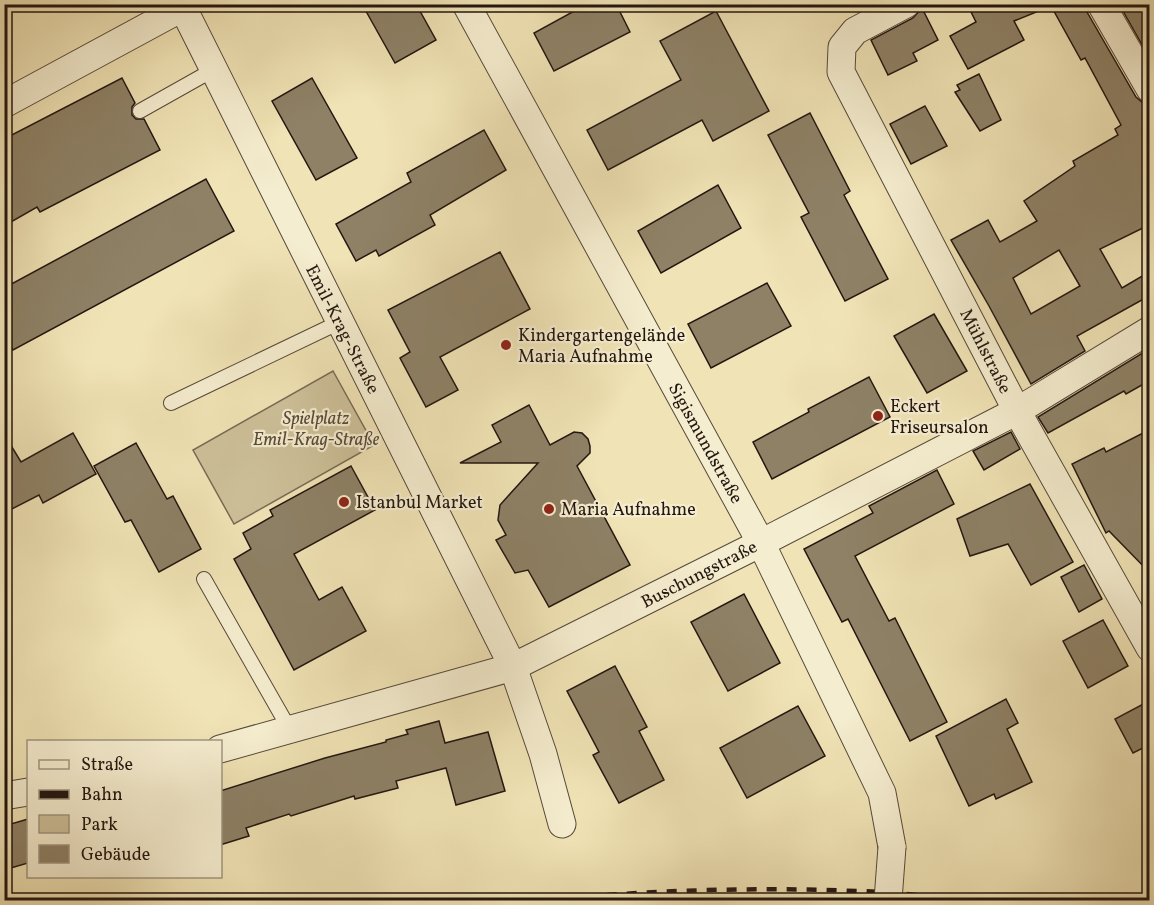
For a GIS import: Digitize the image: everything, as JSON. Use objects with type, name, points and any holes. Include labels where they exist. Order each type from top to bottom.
[{"type":"street","name":"Sigismundstraße","points":[[466,4],[761,543],[882,793],[892,847],[888,900]]},
{"type":"street","name":"Mühlstraße","points":[[906,4],[855,31],[842,47],[841,72],[1017,411],[1149,648]]},
{"type":"street","points":[[1101,4],[1149,89]]},
{"type":"street","points":[[4,104],[184,5]]},
{"type":"street","name":"Emil-Krag-Straße","points":[[184,5],[213,70],[513,667],[543,754],[561,824]]},
{"type":"street","name":"Buschungstraße","points":[[222,748],[513,667],[1017,411],[1149,330]]},
{"type":"street","points":[[4,796],[27,792]]},
{"type":"lane","points":[[140,111],[213,70]]},
{"type":"lane","points":[[171,403],[340,322]]},
{"type":"lane","points":[[204,579],[290,730]]},
{"type":"green space","name":"Spielplatz Emil-Krag-Straße","points":[[333,371],[374,445],[234,524],[193,450]]},
{"type":"building","points":[[362,4],[416,4],[436,40],[395,63]]},
{"type":"building","points":[[587,4],[616,4],[630,32],[554,71],[534,33]]},
{"type":"building","points":[[967,4],[1085,4],[1087,12],[1136,97],[1149,105],[1149,225],[1100,249],[1122,288],[1149,272],[1149,296],[1077,336],[1085,351],[1031,384],[951,240],[988,220],[1000,242],[1037,221],[1024,201],[1075,166],[1073,161],[1118,135],[1115,129],[1121,125],[1085,58],[1081,60],[1051,6],[1014,21],[1024,40],[968,69],[950,36],[976,22]],"holes":[[[1059,250],[1080,286],[1031,314],[1013,278]]]},
{"type":"building","points":[[1119,4],[1149,4],[1149,57]]},
{"type":"building","points":[[922,8],[938,40],[913,53],[917,61],[888,75],[871,40],[913,18]]},
{"type":"building","points":[[716,11],[769,111],[713,141],[702,120],[608,170],[587,130],[681,80],[660,41]]},
{"type":"building","points":[[979,74],[1001,120],[980,131],[955,92],[960,90],[957,85]]},
{"type":"building","points":[[122,78],[135,103],[132,107],[132,115],[136,119],[144,119],[160,150],[40,212],[37,207],[4,226],[4,139]]},
{"type":"building","points":[[312,78],[357,158],[316,180],[272,101]]},
{"type":"building","points":[[925,106],[947,146],[911,164],[890,124]]},
{"type":"building","points":[[810,113],[850,191],[844,195],[888,279],[845,301],[801,217],[809,213],[768,135]]},
{"type":"building","points":[[484,130],[506,170],[430,215],[435,225],[379,256],[376,250],[356,261],[336,224],[411,182],[407,173]]},
{"type":"building","points":[[206,179],[234,231],[13,350],[4,334],[4,288]]},
{"type":"building","points":[[718,185],[741,228],[661,273],[638,231]]},
{"type":"building","points":[[500,252],[530,309],[440,357],[458,390],[426,407],[400,358],[410,352],[388,310]]},
{"type":"building","points":[[767,283],[791,326],[711,368],[688,324]]},
{"type":"building","points":[[934,314],[967,371],[927,393],[894,336]]},
{"type":"building","points":[[1149,349],[1149,381],[1126,394],[1124,391],[1048,433],[1038,417]]},
{"type":"building","points":[[869,377],[890,417],[772,479],[753,442],[809,412],[808,409]]},
{"type":"building","name":"Maria Aufnahme","points":[[529,405],[550,445],[574,432],[582,433],[588,439],[590,453],[577,466],[630,565],[549,607],[528,570],[515,573],[496,540],[506,535],[498,520],[500,505],[538,463],[460,463],[501,442],[492,425]]},
{"type":"building","points":[[1149,430],[1149,572],[1109,531],[1106,533],[1072,464],[1104,448],[1106,452]]},
{"type":"building","points":[[1011,432],[1020,449],[984,470],[973,451]]},
{"type":"building","points":[[73,433],[96,474],[43,503],[39,495],[4,513],[4,434],[21,462]]},
{"type":"building","points":[[136,443],[167,499],[173,496],[201,549],[159,572],[131,520],[125,522],[94,466]]},
{"type":"building","points":[[351,466],[375,510],[294,554],[319,600],[342,587],[366,631],[294,670],[234,559],[251,549],[243,533],[273,516],[270,510]]},
{"type":"building","points":[[937,470],[954,504],[855,556],[889,621],[895,618],[947,722],[910,741],[848,619],[842,622],[804,549],[873,513],[869,506]]},
{"type":"building","points":[[1030,484],[1073,562],[1031,585],[1008,544],[970,556],[957,519]]},
{"type":"building","points":[[1084,565],[1102,599],[1079,612],[1061,577]]},
{"type":"building","points":[[744,594],[780,663],[728,691],[691,622]]},
{"type":"building","points":[[1103,620],[1128,666],[1088,688],[1063,641]]},
{"type":"building","points":[[615,666],[647,727],[639,731],[664,780],[619,803],[593,755],[599,752],[567,691]]},
{"type":"building","points":[[1006,699],[1018,723],[1007,729],[1032,782],[996,799],[994,794],[969,806],[936,736]]},
{"type":"building","points":[[1149,701],[1149,745],[1133,753],[1115,719]]},
{"type":"building","points":[[798,706],[825,756],[747,798],[720,748]]},
{"type":"building","points":[[439,721],[445,743],[488,732],[505,791],[456,805],[446,768],[396,781],[398,788],[355,799],[354,796],[246,828],[249,836],[222,844],[222,790],[325,758],[386,742],[386,740],[408,734],[406,730]]},
{"type":"building","points":[[27,819],[27,863],[4,870],[4,826]]},
{"type":"railway","points":[[547,900],[740,889],[900,893],[974,900]]},
{"type":"place","name":"Kindergartengelände Maria Aufnahme","points":[[506,345]]},
{"type":"place","name":"Eckert Friseursalon","points":[[878,416]]},
{"type":"place","name":"Istanbul Market","points":[[344,502]]},
{"type":"place","name":"Maria Aufnahme","points":[[549,509]]}]
